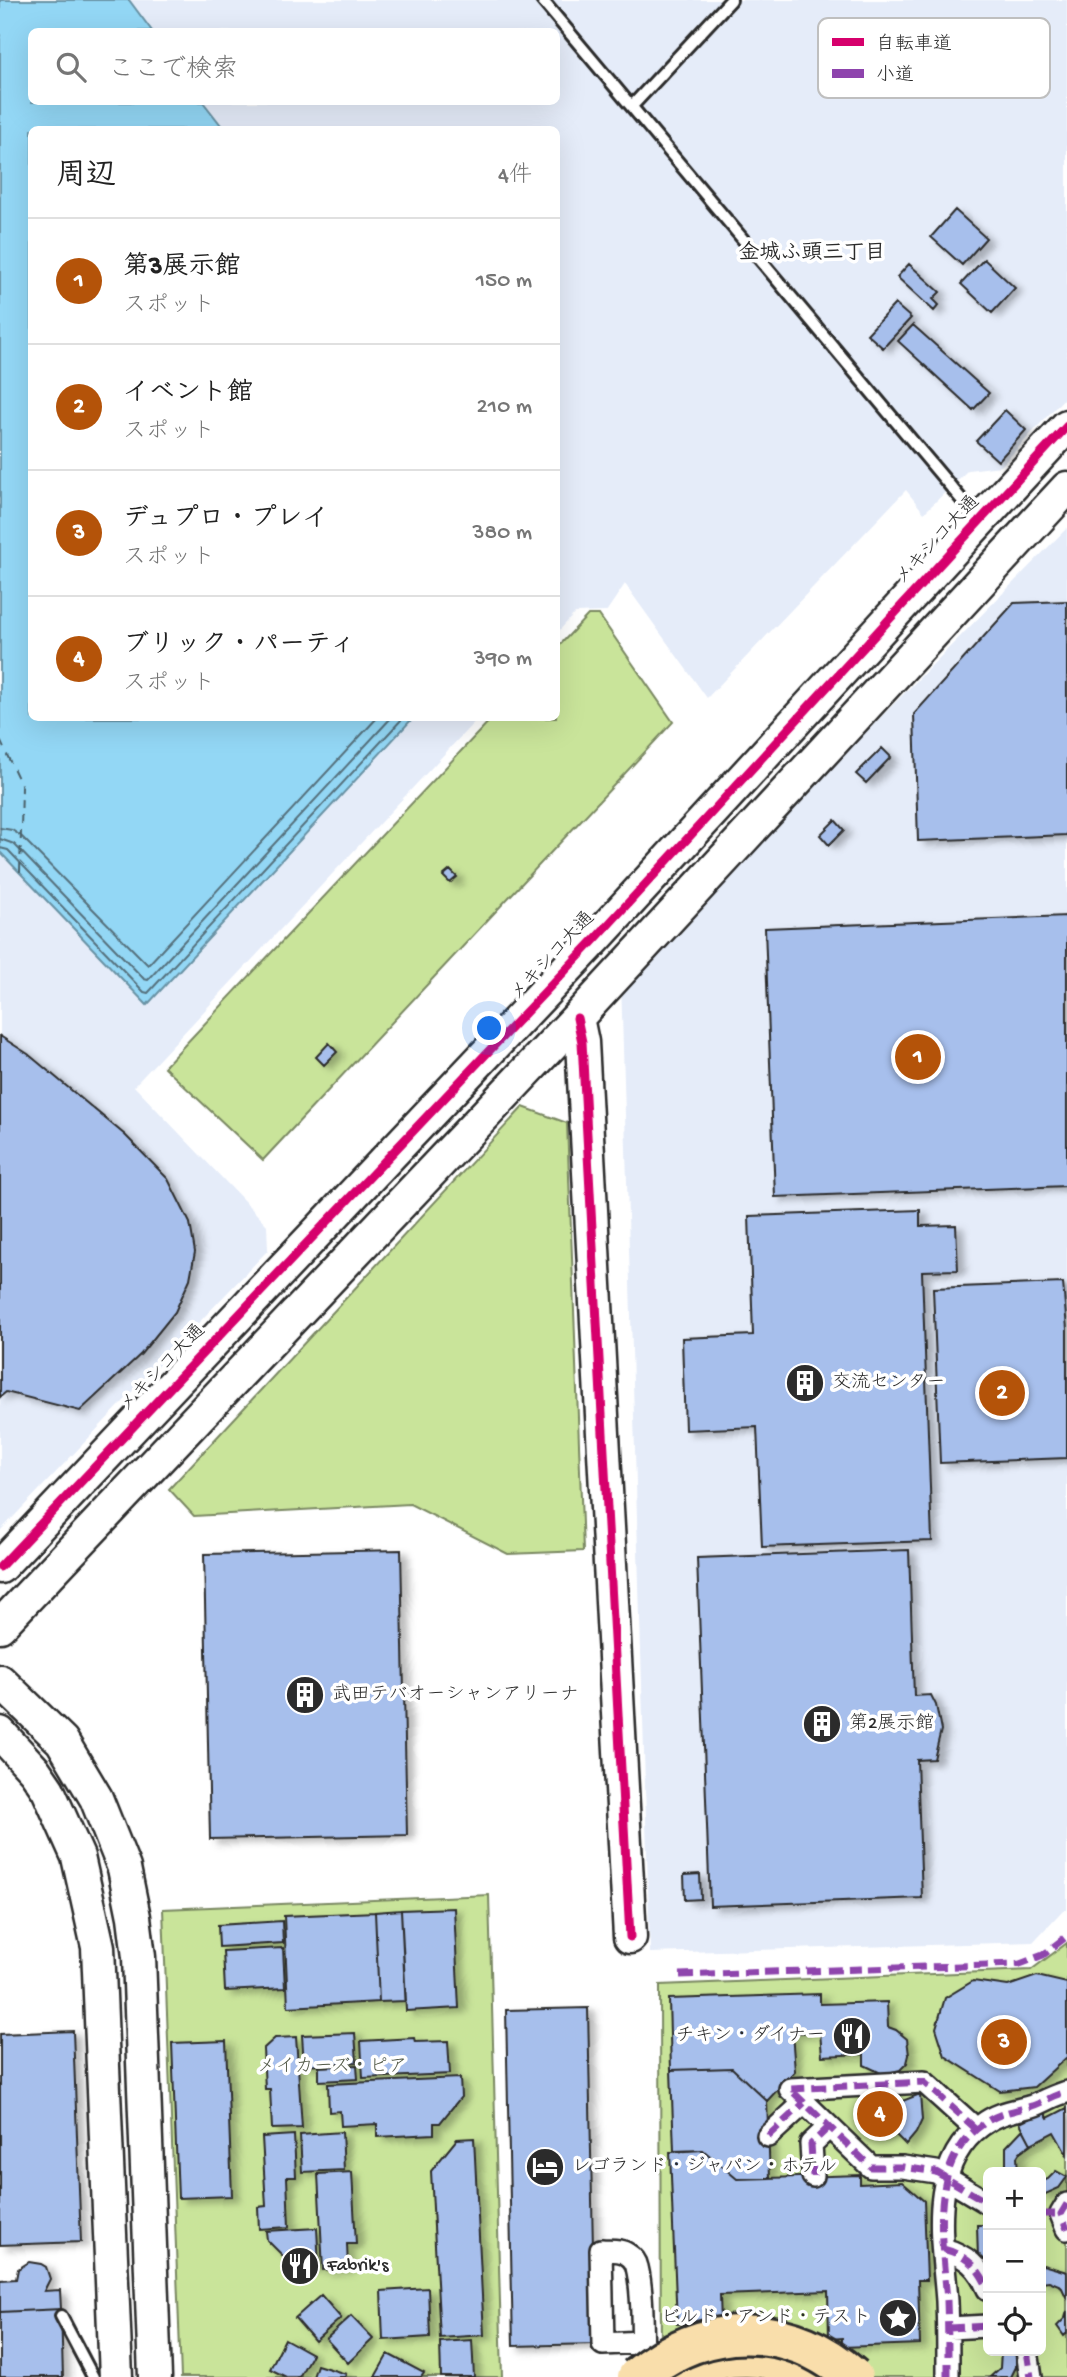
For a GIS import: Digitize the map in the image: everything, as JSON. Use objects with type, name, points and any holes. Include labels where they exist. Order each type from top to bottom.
[{"type":"highway","points":[[639,2359],[709,2338],[738,2334],[767,2335],[796,2342],[824,2355],[853,2377]]},
{"type":"highway","points":[[676,2377],[689,2369],[717,2360],[746,2357],[773,2359],[799,2367],[817,2377]]},
{"type":"street","name":"メキシコ大通","points":[[0,1567],[596,938],[1067,426]]},
{"type":"street","points":[[0,1626],[577,1018],[1067,488]]},
{"type":"street","points":[[577,1018],[582,1042],[630,1937]]},
{"type":"street","points":[[0,1681],[62,1741],[96,1798],[124,1868],[139,1957],[155,2377]]},
{"type":"street","points":[[0,1733],[35,1771],[48,1790],[78,1857],[98,1947],[116,2377]]},
{"type":"street","points":[[976,2129],[923,2082],[790,2089],[871,2168],[903,2167],[936,2172],[983,2200]]},
{"type":"street","points":[[948,2377],[942,2204],[952,2163],[976,2129],[1002,2113],[1031,2106],[1067,2092]]},
{"type":"street","points":[[768,2136],[804,2103]]},
{"type":"street","points":[[813,2176],[811,2144],[829,2127]]},
{"type":"street","points":[[943,2249],[957,2252],[971,2260],[983,2280]]},
{"type":"street","points":[[948,2328],[983,2326]]},
{"type":"street","points":[[1028,2356],[1031,2377]]},
{"type":"street","points":[[639,2359],[643,2377]]},
{"type":"lane","points":[[542,0],[980,521]]},
{"type":"lane","points":[[632,106],[731,0]]},
{"type":"lane","points":[[61,2316],[93,2377]]},
{"type":"shaded area","points":[[129,0],[1067,0],[1067,395],[1001,466],[968,470],[924,513],[906,490],[707,698],[625,584],[606,612],[575,613],[560,630],[560,126],[222,126],[205,105],[560,105],[560,28],[150,28]]},
{"type":"shaded area","points":[[1067,528],[1067,1910],[1063,1910],[1033,1942],[650,1953],[621,981]]},
{"type":"shaded area","points":[[410,721],[475,721],[134,1086],[267,1225],[268,1250],[0,1531],[0,848],[147,1005]]},
{"type":"green space","points":[[588,615],[599,615],[673,722],[263,1160],[164,1067],[489,721],[560,721],[560,645]]},
{"type":"green space","points":[[523,1107],[567,1123],[583,1551],[508,1554],[410,1504],[194,1516],[169,1489]]},
{"type":"green space","name":"メイカーズ・ピア","points":[[489,1895],[502,2377],[181,2377],[163,1909]]},
{"type":"green space","points":[[1067,1943],[1067,2377],[661,2377],[660,1985],[1031,1970]]},
{"type":"water","points":[[0,0],[129,0],[150,28],[28,28],[28,105],[205,105],[222,126],[28,126],[28,721],[410,721],[147,1005],[0,852]]},
{"type":"building","points":[[955,210],[986,238],[962,265],[931,237]]},
{"type":"building","points":[[984,259],[1015,288],[992,313],[961,284]]},
{"type":"building","points":[[909,264],[940,292],[933,299],[939,305],[934,311],[897,277]]},
{"type":"building","points":[[895,304],[911,318],[883,348],[867,334]]},
{"type":"building","points":[[913,325],[989,393],[973,410],[898,341]]},
{"type":"building","points":[[1005,410],[1026,430],[998,461],[976,441]]},
{"type":"building","points":[[1067,601],[1067,835],[918,841],[914,714],[1014,603]]},
{"type":"building","points":[[882,748],[891,757],[866,783],[856,774]]},
{"type":"building","points":[[835,820],[844,830],[829,845],[820,835]]},
{"type":"building","points":[[450,870],[457,877],[450,883],[443,876]]},
{"type":"building","points":[[1067,916],[1067,1186],[775,1197],[765,928]]},
{"type":"building","points":[[0,1036],[28,1054],[125,1135],[168,1179],[190,1223],[195,1252],[190,1279],[175,1312],[141,1354],[80,1411],[6,1392],[0,1397]]},
{"type":"building","points":[[329,1043],[337,1052],[324,1065],[316,1057]]},
{"type":"building","name":"交流センター","points":[[920,1210],[920,1226],[956,1225],[958,1270],[922,1271],[932,1541],[762,1547],[757,1427],[685,1430],[682,1338],[753,1335],[749,1216]]},
{"type":"building","points":[[1063,1283],[1067,1329],[1067,1458],[940,1463],[933,1288]]},
{"type":"building","name":"武田テバオーシャンアリーナ","points":[[401,1550],[407,1835],[210,1839],[204,1554]]},
{"type":"building","name":"第2展示館","points":[[909,1550],[914,1696],[931,1695],[941,1730],[934,1759],[917,1760],[922,1898],[710,1906],[697,1558]]},
{"type":"building","points":[[700,1874],[701,1899],[685,1900],[684,1875]]},
{"type":"building","points":[[454,1908],[459,2008],[406,2011],[401,1910]]},
{"type":"building","points":[[401,1910],[406,2001],[379,2002],[375,1912]]},
{"type":"building","points":[[375,1912],[379,2002],[288,2007],[284,1916]]},
{"type":"building","points":[[282,1921],[283,1943],[219,1947],[218,1925]]},
{"type":"building","points":[[283,1948],[285,1988],[225,1991],[223,1951]]},
{"type":"building","points":[[1037,1976],[1067,1983],[1067,2057],[1034,2087],[1000,2091],[945,2056],[936,2028],[945,1998],[973,1981],[1008,1986]]},
{"type":"building","points":[[820,1994],[820,2004],[887,2002],[888,2027],[907,2039],[907,2063],[900,2070],[883,2074],[864,2065],[864,2054],[822,2056],[820,2032],[792,2033],[795,2071],[767,2101],[732,2068],[671,2070],[669,1999]]},
{"type":"building","points":[[588,2008],[595,2344],[513,2346],[506,2010]]},
{"type":"building","points":[[73,2031],[81,2242],[0,2245],[0,2034]]},
{"type":"building","points":[[355,2033],[357,2062],[304,2065],[302,2035]]},
{"type":"building","points":[[296,2037],[302,2128],[272,2129],[270,2089],[265,2089],[263,2049],[275,2038]]},
{"type":"building","points":[[414,2038],[415,2042],[448,2041],[450,2074],[363,2078],[361,2041]]},
{"type":"building","points":[[226,2041],[232,2196],[178,2198],[172,2043]]},
{"type":"building","points":[[357,2065],[358,2079],[319,2081],[319,2067]]},
{"type":"building","points":[[732,2068],[767,2101],[770,2178],[737,2179],[703,2150],[674,2151],[671,2070]]},
{"type":"building","points":[[460,2078],[461,2097],[440,2123],[434,2123],[434,2134],[377,2137],[377,2124],[341,2126],[340,2111],[329,2112],[328,2084]]},
{"type":"building","points":[[880,2091],[896,2097],[902,2113],[896,2129],[880,2135],[864,2129],[858,2113],[864,2097]]},
{"type":"building","points":[[920,2094],[922,2120],[906,2145],[892,2131],[901,2120],[903,2112],[900,2102]]},
{"type":"building","points":[[1067,2108],[1067,2155],[1054,2132],[1031,2144],[1020,2123],[1044,2111],[1048,2118]]},
{"type":"building","points":[[1023,2129],[1031,2144],[1017,2157],[1018,2167],[1006,2167],[1006,2147]]},
{"type":"building","points":[[342,2132],[344,2170],[302,2172],[300,2135]]},
{"type":"building","points":[[294,2135],[296,2177],[287,2177],[289,2227],[259,2229],[258,2207],[266,2206],[262,2137]]},
{"type":"building","points":[[474,2138],[484,2335],[440,2338],[431,2171],[457,2139]]},
{"type":"building","points":[[703,2150],[737,2179],[860,2175],[860,2184],[902,2182],[924,2201],[927,2280],[918,2280],[920,2344],[842,2347],[842,2338],[829,2339],[828,2291],[720,2295],[721,2322],[677,2324],[670,2152]]},
{"type":"building","points":[[1056,2171],[1067,2177],[1059,2188],[1046,2194],[1048,2179]]},
{"type":"building","points":[[352,2172],[356,2244],[347,2244],[348,2268],[323,2270],[318,2174]]},
{"type":"building","points":[[977,2225],[983,2225],[983,2259],[978,2259]]},
{"type":"building","points":[[317,2228],[319,2267],[295,2268],[267,2240],[266,2231]]},
{"type":"building","points":[[29,2262],[46,2267],[50,2279],[44,2291],[60,2290],[61,2309],[0,2312],[0,2280],[16,2279],[18,2269]]},
{"type":"building","points":[[1046,2266],[1067,2272],[1067,2299],[1061,2286],[1046,2281]]},
{"type":"building","points":[[428,2288],[430,2337],[383,2340],[381,2291]]},
{"type":"building","points":[[321,2295],[341,2318],[315,2341],[295,2318]]},
{"type":"building","points":[[61,2309],[63,2377],[0,2377],[0,2312]]},
{"type":"building","points":[[1067,2311],[1067,2333],[1064,2336],[1057,2326],[1065,2318]]},
{"type":"building","points":[[351,2316],[373,2339],[348,2363],[326,2339]]},
{"type":"building","points":[[285,2339],[312,2354],[299,2377],[286,2377],[270,2369]]},
{"type":"building","points":[[472,2340],[474,2377],[441,2377],[440,2342]]},
{"type":"building","points":[[388,2354],[424,2373],[421,2377],[375,2377]]},
{"type":"building","points":[[1001,2356],[1016,2356],[1016,2367],[1011,2377],[990,2377],[1000,2368]]},
{"type":"building","points":[[317,2365],[346,2374],[345,2377],[313,2377]]},
{"type":"ferry route","points":[[0,740],[22,787],[20,873]]},
{"type":"marked path","points":[[680,1975],[1020,1964],[1043,1955],[1067,1936]]},
{"type":"marked path","points":[[976,2129],[924,2082],[790,2089],[871,2167],[903,2167],[936,2172],[983,2200]]},
{"type":"marked path","points":[[948,2377],[942,2206],[952,2161],[964,2142],[988,2121],[1067,2092]]},
{"type":"marked path","points":[[768,2136],[804,2103]]},
{"type":"marked path","points":[[813,2176],[811,2144],[829,2127]]},
{"type":"marked path","points":[[1067,2204],[1061,2214],[1067,2229]]},
{"type":"marked path","points":[[1046,2214],[1061,2214]]},
{"type":"marked path","points":[[943,2249],[971,2263],[983,2280]]},
{"type":"marked path","points":[[949,2328],[983,2326]]},
{"type":"marked path","points":[[1028,2356],[1031,2377]]},
{"type":"cycle path","points":[[0,1567],[596,938],[1067,426]]},
{"type":"cycle path","points":[[577,1018],[582,1042],[630,1937]]},
{"type":"place","name":"第3展示館","points":[[918,1057]]},
{"type":"place","name":"交流センター","points":[[805,1383]]},
{"type":"place","name":"イベント館","points":[[1002,1393]]},
{"type":"place","name":"武田テバオーシャンアリーナ","points":[[305,1695]]},
{"type":"place","name":"第2展示館","points":[[822,1724]]},
{"type":"place","name":"チキン・ダイナー","points":[[852,2036]]},
{"type":"place","name":"デュプロ・プレイ","points":[[1004,2042]]},
{"type":"place","name":"ブリック・パーティ","points":[[880,2114]]},
{"type":"place","name":"レゴランド・ジャパン・ホテル","points":[[545,2167]]},
{"type":"place","name":"Fabrik's","points":[[300,2266]]},
{"type":"place","name":"ビルド・アンド・テスト","points":[[898,2318]]},
{"type":"district","name":"金城ふ頭三丁目","points":[[812,254]]}]
